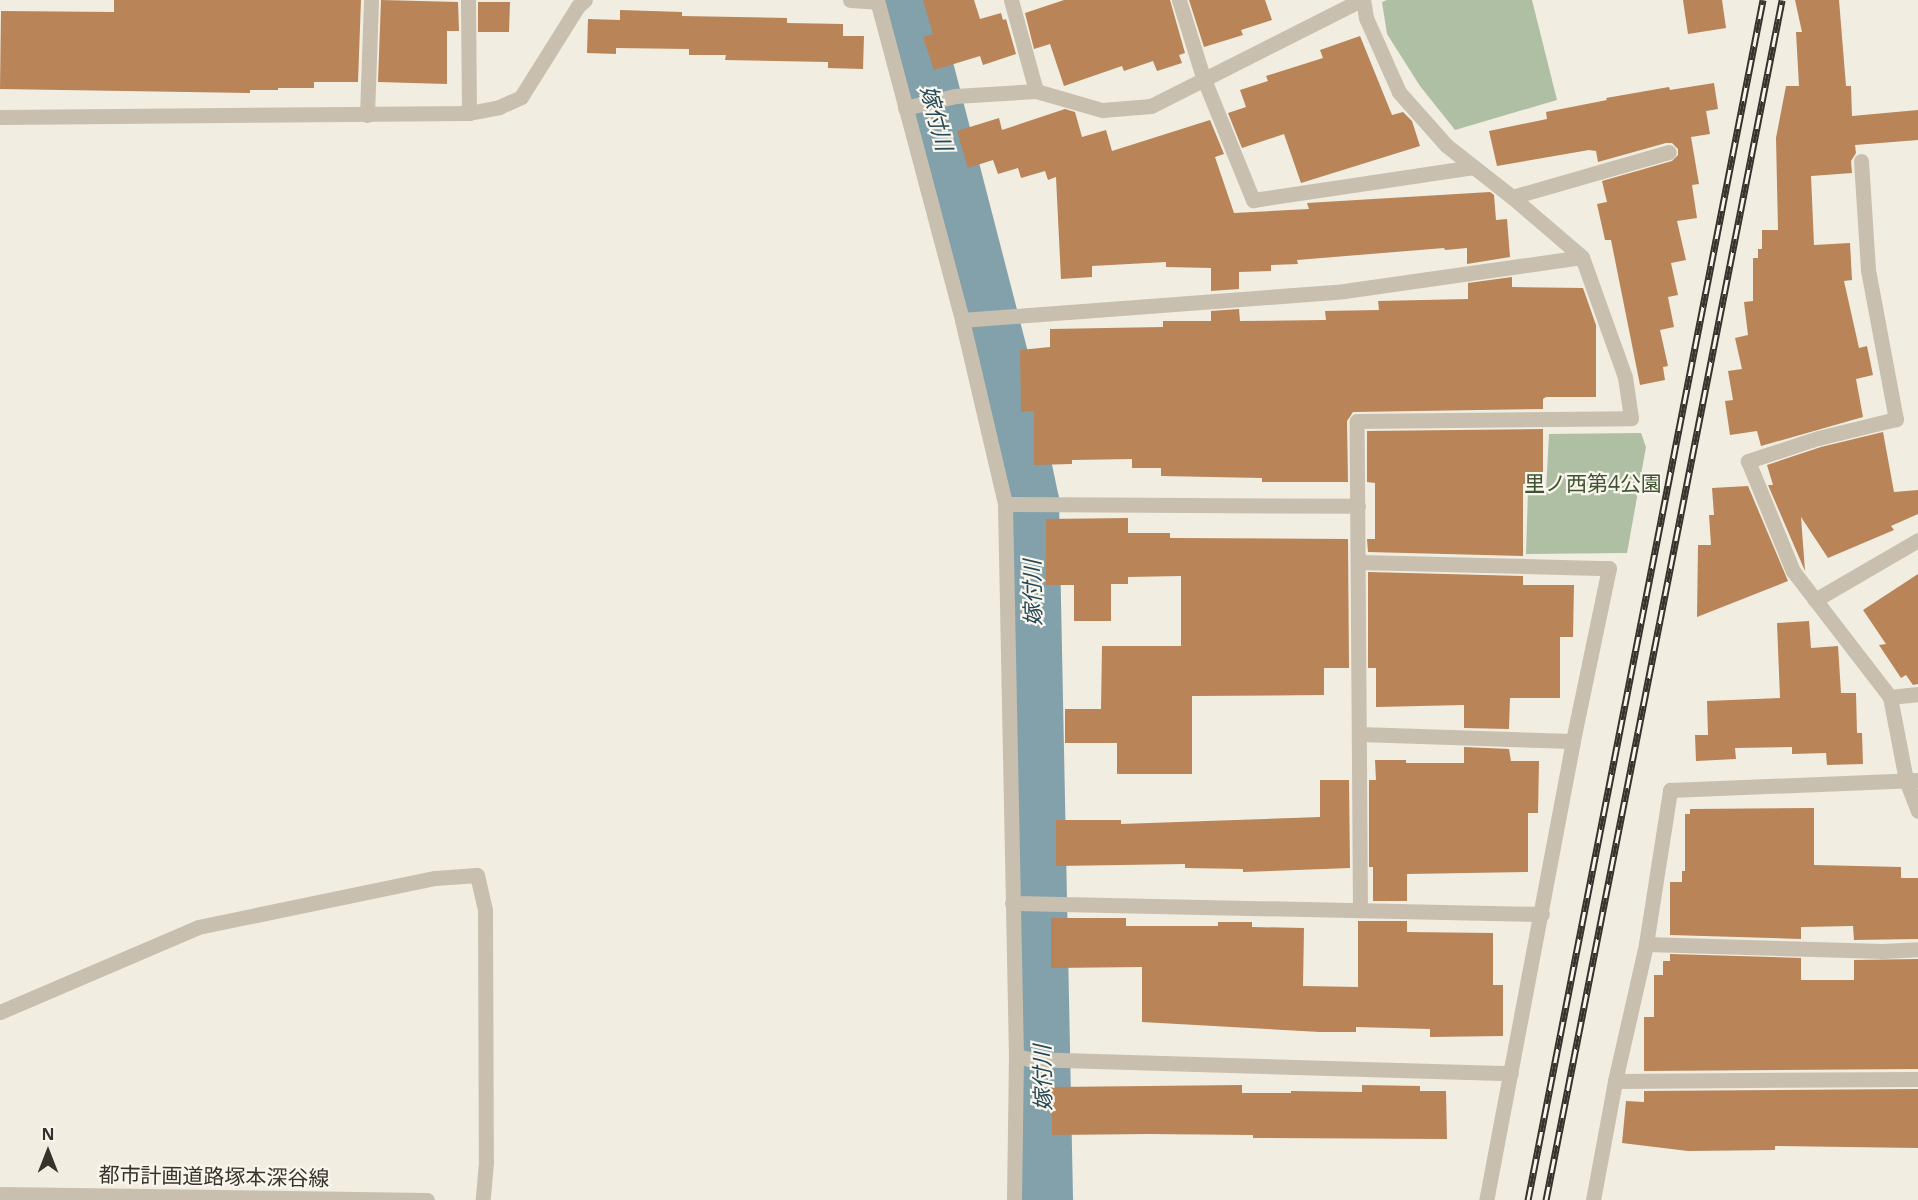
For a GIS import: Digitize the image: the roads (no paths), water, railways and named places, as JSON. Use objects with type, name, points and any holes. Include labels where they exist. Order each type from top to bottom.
[{"type":"street","points":[[367,115],[371,0]]},
{"type":"street","points":[[468,0],[469,113]]},
{"type":"street","points":[[0,117],[469,113],[500,107],[521,97],[578,6],[585,0]]},
{"type":"street","points":[[850,0],[877,1],[962,320],[1005,504],[1016,1056],[1014,1200]]},
{"type":"street","points":[[1011,0],[1036,91]]},
{"type":"street","points":[[1179,0],[1203,77],[1252,200],[1474,167]]},
{"type":"street","points":[[906,108],[955,96],[1036,91],[1102,111],[1151,106],[1203,77],[1362,0],[1366,18],[1399,92],[1446,145],[1512,197],[1582,257],[1625,376],[1631,418],[1357,421],[1360,910]]},
{"type":"street","points":[[1512,197],[1669,152]]},
{"type":"street","points":[[1861,161],[1868,270],[1896,419],[1818,438],[1748,460],[1793,571],[1890,697],[1918,811]]},
{"type":"street","points":[[962,320],[1344,291],[1582,257]]},
{"type":"street","points":[[1005,504],[1358,506]]},
{"type":"street","points":[[1815,600],[1918,540]]},
{"type":"street","points":[[1358,562],[1609,568],[1573,741],[1486,1200]]},
{"type":"street","points":[[1890,697],[1918,694]]},
{"type":"street","points":[[1359,734],[1573,741]]},
{"type":"street","points":[[1593,1200],[1615,1081],[1646,944],[1670,790],[1912,780]]},
{"type":"street","points":[[0,1012],[198,927],[435,878],[477,874],[485,910],[486,1162],[483,1200]]},
{"type":"street","points":[[1012,903],[1542,914]]},
{"type":"street","points":[[1646,944],[1883,951],[1918,949]]},
{"type":"street","points":[[1016,1056],[1511,1073]]},
{"type":"street","points":[[1615,1081],[1918,1079]]},
{"type":"street","name":"都市計画道路塚本深谷線","points":[[0,1194],[428,1200]]},
{"type":"waterway","name":"嫁付川","points":[[907,0],[1002,367],[1030,501],[1044,1200]]},
{"type":"railway","points":[[1528,1200],[1763,0]]},
{"type":"railway","points":[[1546,1200],[1782,0]]},
{"type":"park label","name":"里ノ西第4公園","points":[[1593,483]]}]
